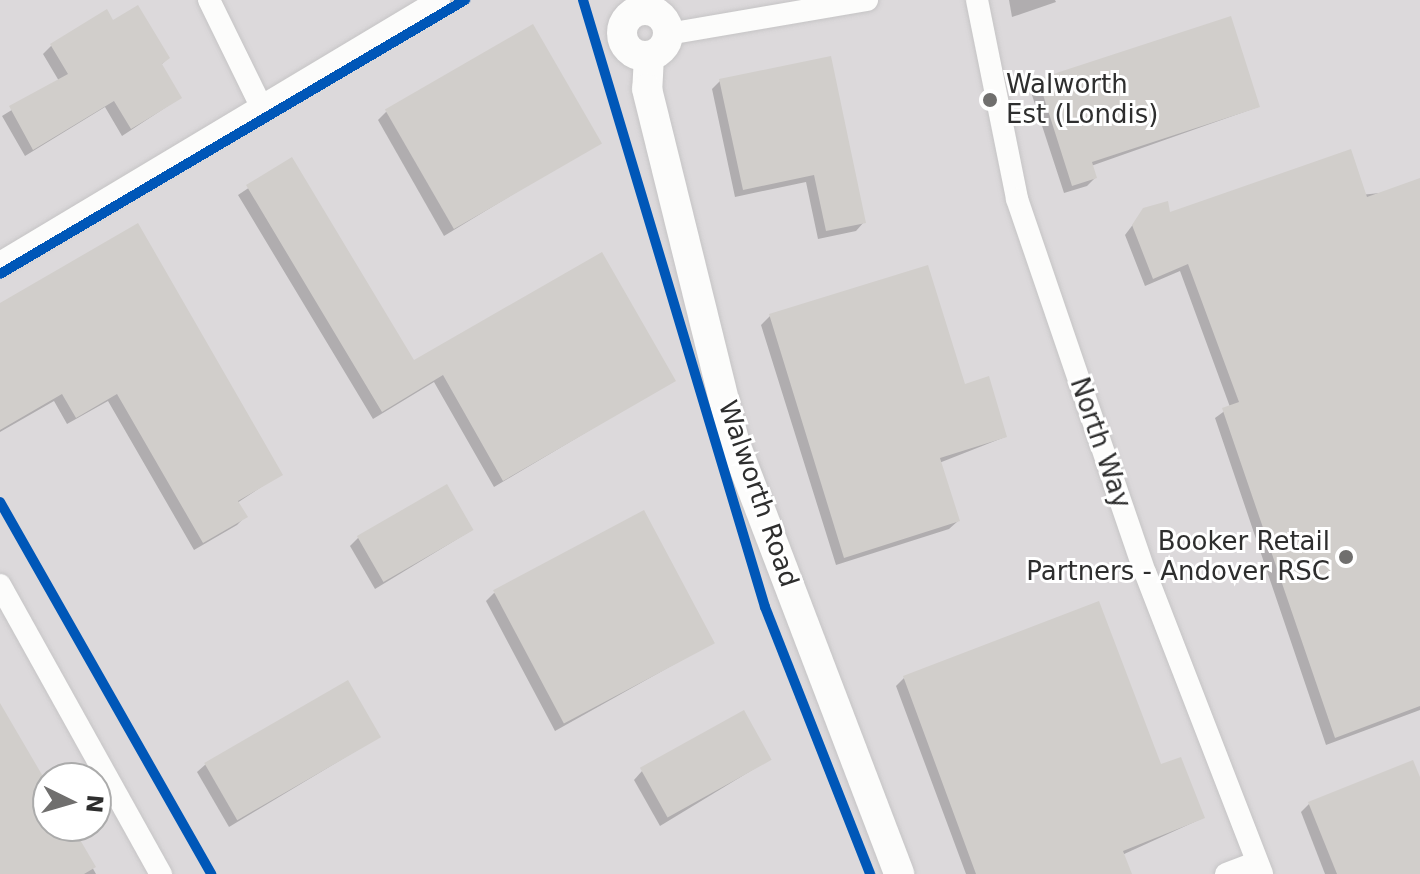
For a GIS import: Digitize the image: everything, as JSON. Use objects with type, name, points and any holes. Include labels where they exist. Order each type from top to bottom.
[{"type":"street","points":[[209,0],[260,104]]},
{"type":"street","points":[[0,263],[260,104],[439,0]]},
{"type":"street","points":[[634,5],[659,14],[659,45],[867,0]]},
{"type":"street","name":"North Way","points":[[977,0],[1017,199],[1145,572],[1260,868]]},
{"type":"street","name":"Walworth Road","points":[[659,45],[647,89],[734,441],[899,874]]},
{"type":"street","points":[[0,585],[161,874]]},
{"type":"street","points":[[1226,874],[1260,868]]},
{"type":"shaded area","points":[[0,0],[1420,0],[1420,874],[0,874]]},
{"type":"building","points":[[138,5],[170,58],[162,64],[182,98],[131,129],[114,101],[33,150],[9,106],[68,74],[50,44],[107,9],[113,20]]},
{"type":"building","points":[[1231,16],[1260,107],[1092,162],[1097,178],[1072,186],[1038,79]]},
{"type":"building","points":[[533,24],[602,144],[454,229],[385,110]]},
{"type":"building","points":[[831,56],[866,223],[826,231],[814,175],[743,190],[719,79]]},
{"type":"building","name":"Booker Retail Partners - Andover RSC","points":[[1351,149],[1367,197],[1420,178],[1420,706],[1335,738],[1222,408],[1239,402],[1188,264],[1153,279],[1132,225],[1143,208],[1168,201],[1170,212]]},
{"type":"building","points":[[292,157],[414,360],[602,252],[676,381],[503,481],[443,375],[382,412],[246,185]]},
{"type":"building","points":[[138,223],[283,475],[238,501],[248,517],[203,543],[117,394],[76,418],[62,394],[0,430],[0,303]]},
{"type":"building","points":[[928,265],[965,384],[989,376],[1007,437],[940,458],[960,521],[844,558],[769,314]]},
{"type":"building","points":[[447,484],[474,530],[383,582],[357,536]]},
{"type":"building","points":[[644,510],[715,643],[564,724],[493,590]]},
{"type":"building","points":[[1099,601],[1161,764],[1181,757],[1205,818],[1123,851],[1132,874],[976,874],[903,676]]},
{"type":"building","points":[[348,680],[381,737],[237,820],[204,763]]},
{"type":"building","points":[[0,703],[35,762],[32,762],[32,842],[81,842],[96,867],[84,874],[0,874]]},
{"type":"building","points":[[744,710],[772,760],[668,818],[640,768]]},
{"type":"building","points":[[1413,760],[1420,777],[1420,874],[1337,874],[1308,802]]},
{"type":"cycle path","points":[[0,274],[465,0]]},
{"type":"cycle path","points":[[583,0],[765,607],[870,874]]},
{"type":"cycle path","points":[[0,502],[211,874]]},
{"type":"place","name":"Walworth Est (Londis)","points":[[990,100]]},
{"type":"place","name":"Booker Retail Partners - Andover RSC","points":[[1346,557]]}]
